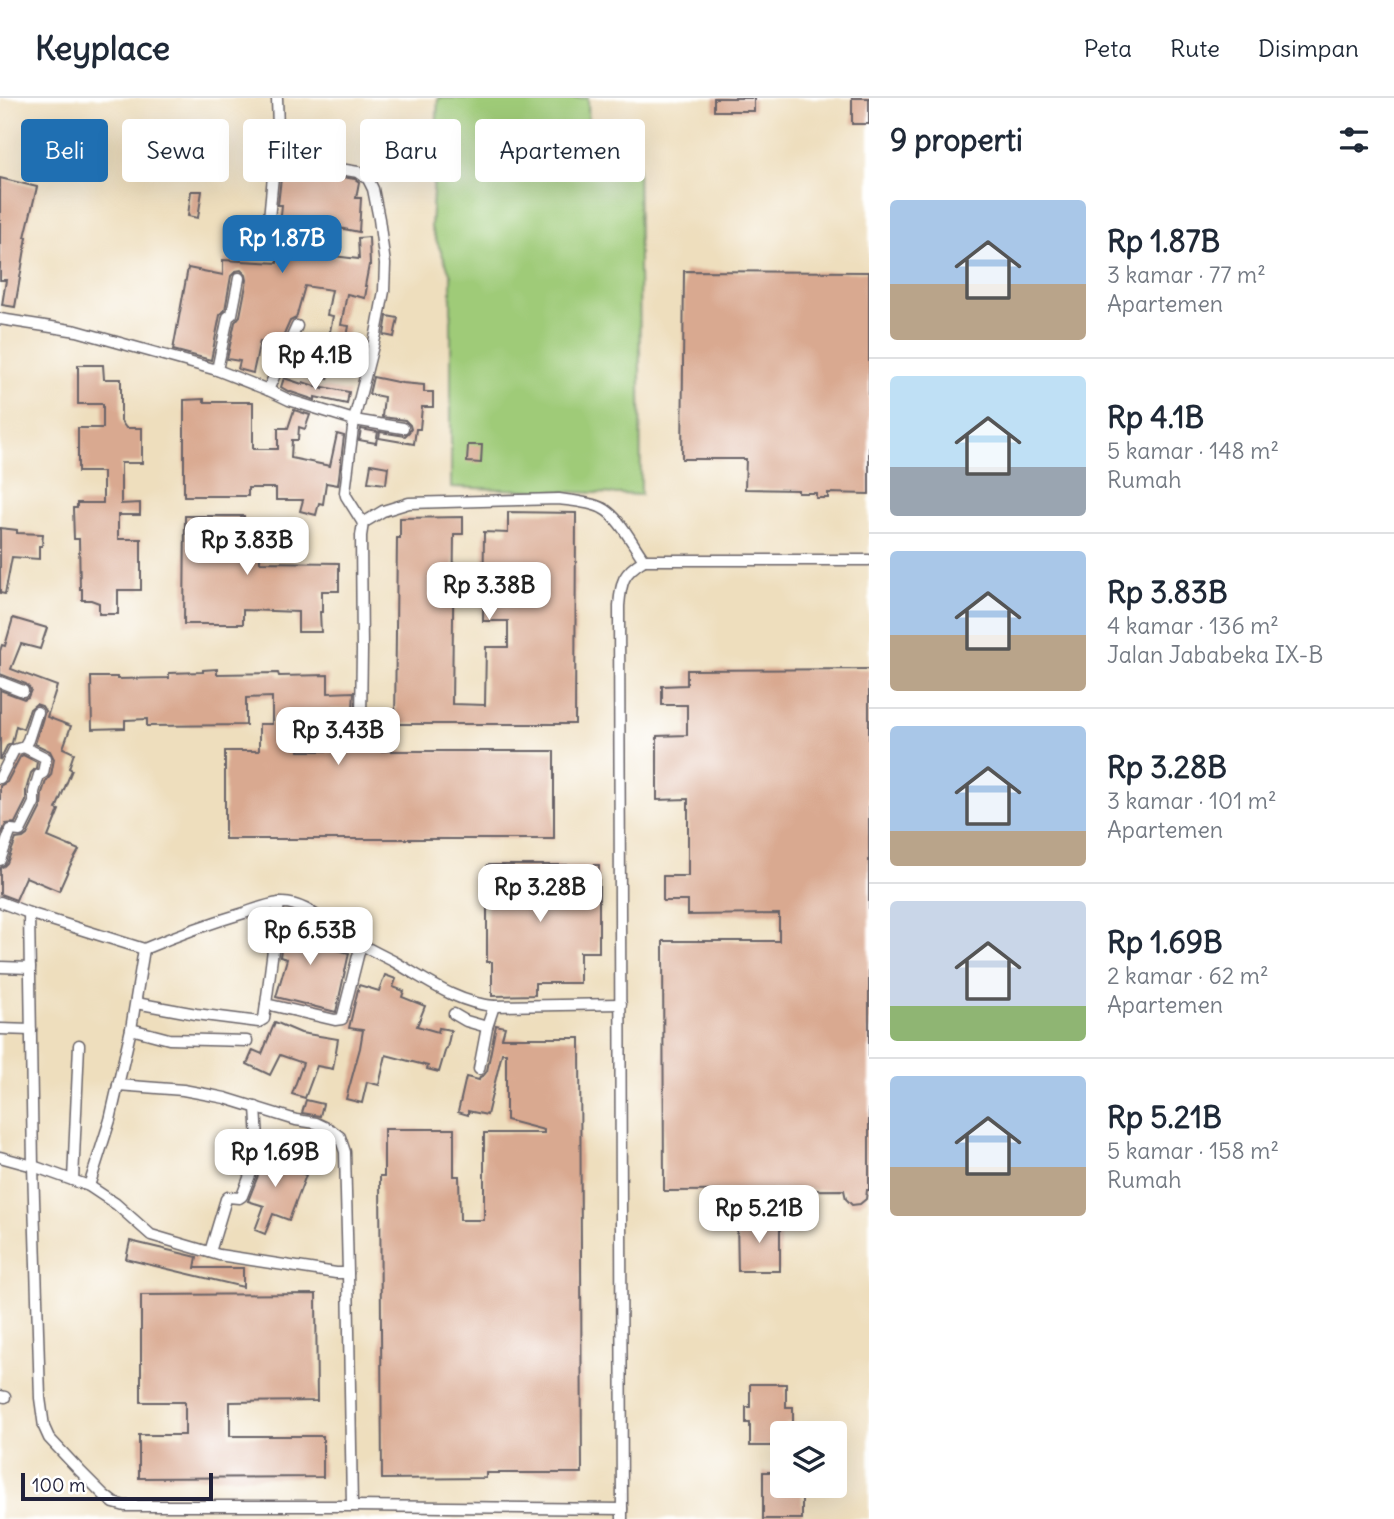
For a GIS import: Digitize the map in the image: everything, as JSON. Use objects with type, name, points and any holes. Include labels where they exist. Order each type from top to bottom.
[{"type":"street","points":[[277,98],[278,119]]},
{"type":"street","points":[[346,170],[358,172],[368,179],[373,189],[384,254],[384,291],[354,420],[345,492],[363,523],[360,536],[361,718]]},
{"type":"street","points":[[267,240],[272,182]]},
{"type":"street","points":[[217,370],[239,278]]},
{"type":"street","points":[[0,319],[77,331],[217,370],[289,400],[354,420],[403,428]]},
{"type":"street","points":[[268,390],[297,326]]},
{"type":"street","points":[[363,523],[383,511],[409,503],[559,499],[582,502],[603,508],[613,516],[644,560]]},
{"type":"street","points":[[29,913],[33,1166],[41,1408],[49,1438],[80,1472],[114,1503],[125,1506],[352,1506],[622,1514],[620,590],[625,575],[644,560],[869,560]]},
{"type":"street","points":[[0,682],[23,691]]},
{"type":"street","points":[[24,747],[37,712]]},
{"type":"street","points":[[0,778],[14,750],[24,747],[46,758],[43,773],[39,775],[34,792],[34,803],[20,831],[11,830],[0,860]]},
{"type":"street","points":[[0,902],[144,949],[179,934],[279,903],[295,905],[452,995],[481,1005],[621,1004]]},
{"type":"street","points":[[136,1003],[259,1022],[264,1019],[279,903]]},
{"type":"street","points":[[266,1004],[335,1020],[342,1019],[361,944]]},
{"type":"street","points":[[89,1186],[110,1120],[131,1029],[144,949]]},
{"type":"street","points":[[0,967],[30,968]]},
{"type":"street","points":[[479,1069],[486,1027],[494,1006]]},
{"type":"street","points":[[454,1014],[486,1027]]},
{"type":"street","points":[[0,1029],[31,1030]]},
{"type":"street","points":[[131,1029],[169,1039],[247,1041]]},
{"type":"street","points":[[73,1181],[79,1045]]},
{"type":"street","points":[[118,1085],[197,1092],[225,1098],[296,1121],[316,1123],[340,1137],[345,1152],[352,1506]]},
{"type":"street","points":[[209,1252],[226,1199],[242,1196],[254,1166],[258,1140],[256,1107]]},
{"type":"street","points":[[0,1157],[89,1186],[116,1204],[151,1235],[209,1252],[348,1273]]},
{"type":"green space","points":[[438,98],[588,98],[588,119],[475,119],[475,182],[638,182],[641,495],[451,487],[451,275],[431,228],[433,182],[461,182],[461,119],[437,119]]},
{"type":"building","points":[[714,98],[754,98],[754,111],[714,111]]},
{"type":"building","points":[[852,98],[869,98],[869,124],[852,124]]},
{"type":"building","points":[[0,178],[37,187],[25,237],[15,307],[2,305],[6,280],[0,280]]},
{"type":"building","points":[[346,178],[359,182],[356,198],[361,198],[359,232],[329,226],[324,255],[359,259],[358,238],[369,237],[370,265],[367,286],[365,298],[347,294],[341,325],[349,326],[346,342],[339,341],[328,379],[321,377],[333,316],[327,315],[332,290],[305,286],[296,318],[290,321],[279,346],[260,341],[253,373],[238,369],[240,361],[227,359],[247,280],[241,270],[231,276],[211,360],[173,350],[188,268],[223,275],[223,260],[281,261],[282,242],[277,241],[282,205],[278,205],[281,182],[346,182]]},
{"type":"building","points":[[191,191],[202,191],[198,218],[188,216]]},
{"type":"building","points":[[684,271],[869,272],[869,494],[828,493],[828,498],[816,498],[816,493],[798,493],[798,490],[745,489],[746,459],[682,459]]},
{"type":"building","points":[[387,316],[398,318],[394,337],[384,335]]},
{"type":"building","points":[[78,365],[103,365],[104,379],[121,379],[121,421],[126,428],[142,428],[142,463],[121,463],[121,504],[140,503],[140,515],[118,515],[118,539],[141,539],[141,590],[118,590],[118,614],[99,614],[99,603],[82,600],[80,589],[79,539],[74,539],[73,508],[77,508],[77,503],[103,503],[103,472],[78,472],[78,428],[103,428],[103,404],[78,404]]},
{"type":"building","points":[[373,377],[424,385],[424,392],[433,392],[433,407],[422,407],[420,429],[416,429],[414,444],[379,438],[380,432],[405,436],[411,429],[405,420],[382,417],[384,397],[369,394]]},
{"type":"building","points":[[284,378],[323,389],[349,392],[347,404],[315,397],[315,400],[288,391],[281,387]]},
{"type":"building","points":[[204,399],[204,402],[253,402],[253,449],[278,449],[278,428],[288,428],[294,410],[310,415],[305,429],[299,427],[298,440],[292,440],[291,458],[330,466],[337,434],[344,436],[338,485],[326,483],[323,504],[319,503],[316,515],[300,511],[303,500],[276,500],[276,488],[248,488],[248,496],[184,496],[184,400]]},
{"type":"building","points":[[361,429],[378,432],[376,443],[359,440]]},
{"type":"building","points":[[468,445],[482,445],[481,463],[467,462]]},
{"type":"building","points":[[371,464],[388,467],[386,484],[368,482]]},
{"type":"building","points":[[508,512],[576,513],[575,724],[395,724],[397,538],[400,538],[400,518],[463,517],[463,534],[454,534],[452,704],[485,705],[486,647],[508,647],[508,621],[483,621],[484,532],[508,533]]},
{"type":"building","points":[[185,516],[244,516],[244,540],[260,540],[260,562],[339,563],[339,591],[322,591],[321,632],[298,632],[298,612],[243,610],[243,624],[184,624]]},
{"type":"building","points":[[0,528],[17,530],[17,533],[43,534],[39,559],[12,557],[5,594],[0,593]]},
{"type":"building","points":[[13,618],[47,628],[40,649],[21,644],[11,669],[57,686],[47,717],[71,726],[63,748],[74,753],[69,768],[72,770],[48,837],[79,850],[59,891],[26,877],[16,900],[0,894],[0,868],[7,863],[16,839],[27,835],[41,807],[42,793],[51,775],[54,759],[50,751],[35,744],[45,711],[42,706],[36,704],[30,709],[23,729],[16,726],[12,743],[7,746],[0,760],[0,690],[24,699],[31,690],[26,684],[0,674],[0,651],[2,645],[5,646]]},
{"type":"building","points":[[217,669],[217,674],[328,675],[328,693],[354,692],[353,708],[329,710],[329,721],[299,721],[299,751],[554,751],[554,839],[225,839],[225,751],[259,751],[259,724],[272,724],[272,697],[246,698],[246,725],[147,726],[147,719],[125,720],[125,728],[92,729],[91,677],[169,678],[169,673]]},
{"type":"building","points":[[869,669],[869,1190],[866,1199],[860,1204],[852,1205],[846,1199],[844,1190],[664,1191],[663,941],[779,941],[779,914],[688,915],[688,901],[663,901],[663,876],[688,876],[688,799],[657,800],[657,736],[687,735],[687,705],[662,705],[662,686],[687,685],[687,670]]},
{"type":"building","points":[[23,755],[37,762],[36,768],[31,773],[26,801],[15,823],[6,824],[0,837],[0,786],[7,782]]},
{"type":"building","points":[[487,865],[599,865],[599,952],[580,952],[580,983],[535,983],[535,995],[492,996],[492,962],[487,962]]},
{"type":"building","points":[[288,914],[312,922],[310,938],[323,940],[322,946],[349,953],[336,1012],[276,997],[287,959],[280,957]]},
{"type":"building","points":[[259,921],[269,923],[267,935],[257,933]]},
{"type":"building","points":[[385,975],[396,979],[393,987],[404,991],[402,997],[425,1006],[417,1026],[438,1032],[439,1028],[451,1030],[439,1072],[427,1069],[428,1066],[386,1055],[379,1085],[367,1082],[362,1103],[346,1099],[363,1030],[349,1028],[359,985],[379,991]]},
{"type":"building","points":[[275,1022],[301,1033],[338,1039],[333,1069],[317,1066],[305,1098],[292,1094],[303,1063],[280,1055],[270,1075],[247,1064],[253,1050],[262,1054]]},
{"type":"building","points":[[496,1025],[505,1027],[502,1038],[580,1038],[582,1473],[486,1473],[486,1478],[382,1479],[380,1176],[384,1176],[384,1129],[454,1129],[454,1176],[459,1176],[460,1220],[484,1220],[484,1133],[544,1133],[544,1130],[506,1120],[506,1053],[502,1053],[487,1115],[458,1112],[466,1077],[479,1080],[487,1071]]},
{"type":"building","points":[[306,1100],[323,1104],[320,1116],[302,1113]]},
{"type":"building","points":[[266,1138],[276,1141],[272,1155],[279,1157],[276,1165],[306,1175],[289,1220],[273,1214],[265,1234],[255,1230],[264,1206],[248,1201],[261,1168]]},
{"type":"building","points":[[737,1220],[780,1220],[780,1271],[738,1271]]},
{"type":"building","points":[[130,1241],[197,1257],[195,1268],[243,1268],[243,1287],[126,1259]]},
{"type":"building","points":[[316,1294],[317,1401],[230,1402],[230,1436],[323,1436],[323,1477],[139,1478],[139,1435],[185,1435],[185,1402],[141,1402],[141,1295]]},
{"type":"building","points":[[750,1384],[786,1384],[786,1407],[793,1407],[793,1421],[770,1421],[770,1446],[750,1446],[750,1423],[746,1423],[746,1407],[750,1407]]},
{"type":"building","points":[[763,1472],[770,1472],[770,1498],[802,1498],[802,1519],[763,1519]]}]
